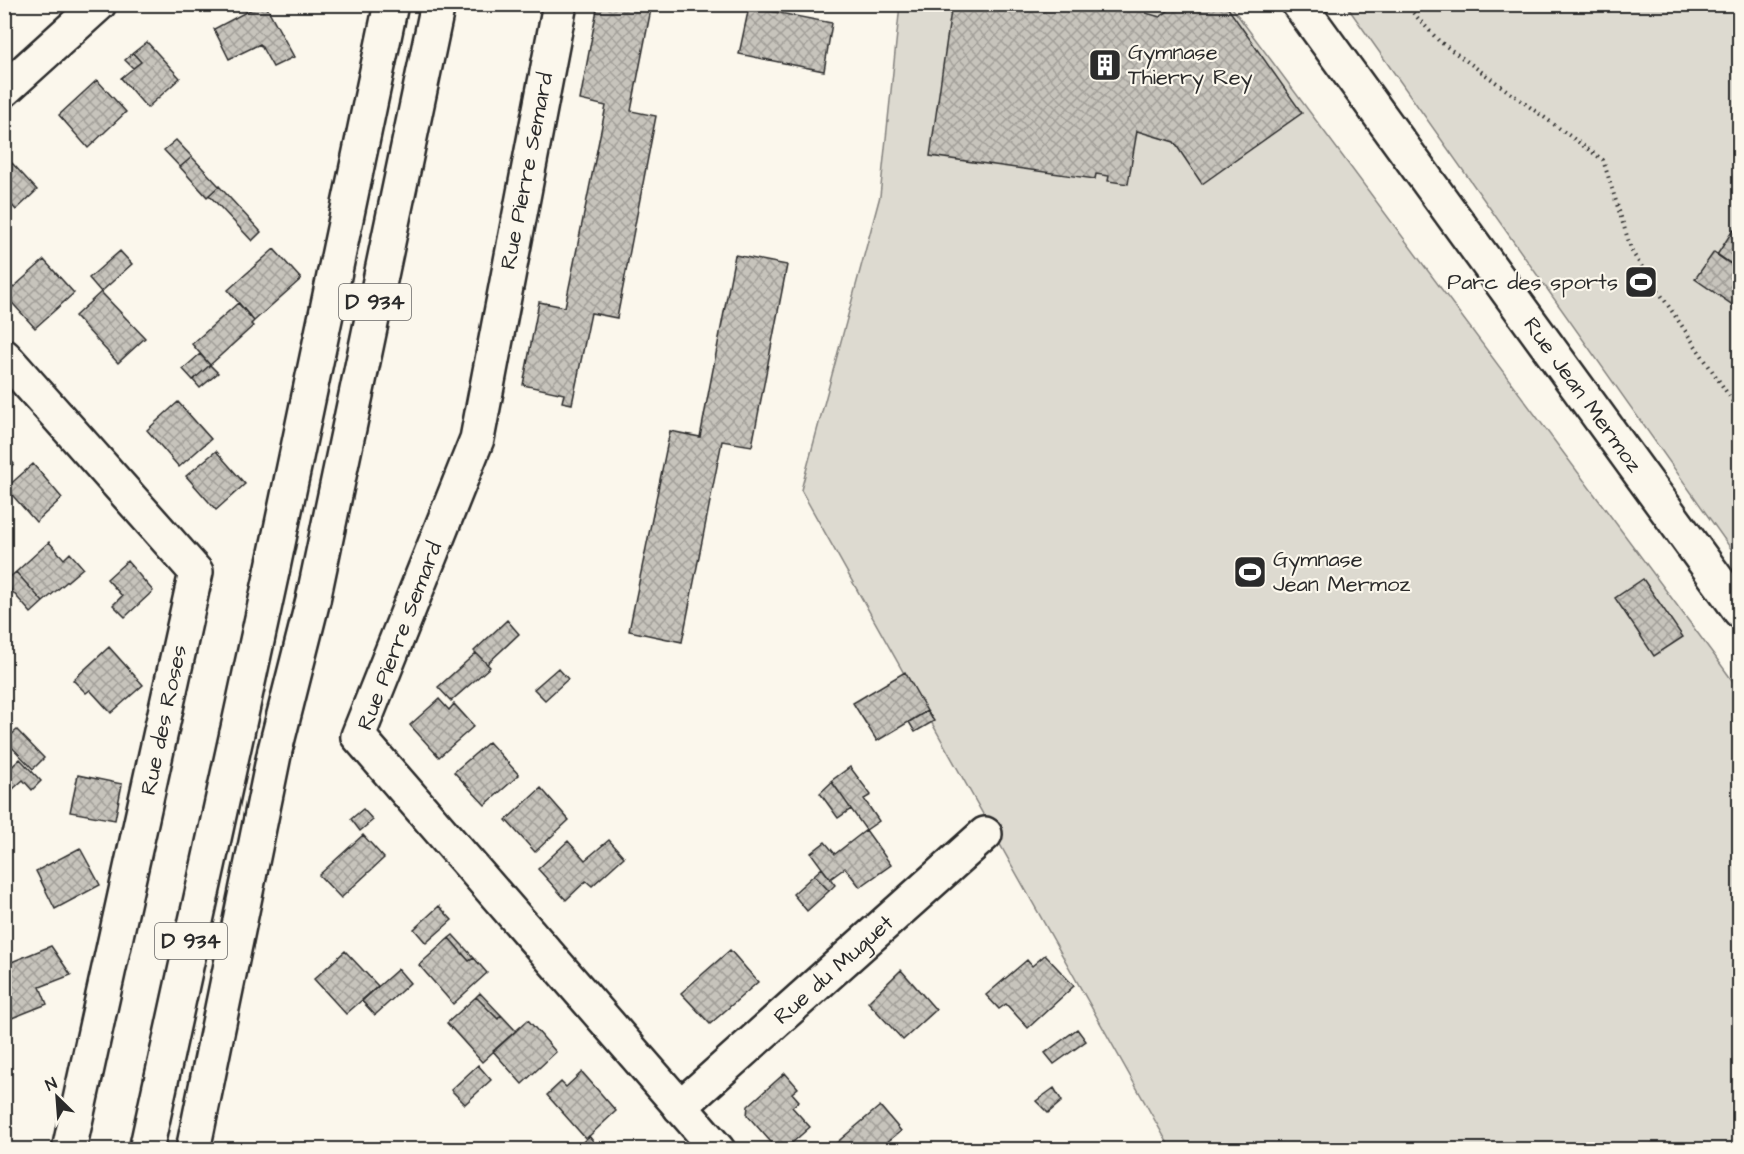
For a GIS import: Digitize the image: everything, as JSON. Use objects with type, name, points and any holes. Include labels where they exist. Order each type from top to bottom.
[{"type":"main road","points":[[4,90],[99,4]]},
{"type":"main road","name":"D 934","points":[[146,1149],[272,572],[391,4]]},
{"type":"main road","name":"D 934","points":[[193,1149],[275,750],[313,600],[438,4]]},
{"type":"main road","name":"Rue Pierre Semard","points":[[560,4],[477,439],[358,736],[718,1149]]},
{"type":"main road","name":"Rue Jean Mermoz","points":[[1299,4],[1740,610]]},
{"type":"main road","name":"Rue des Roses","points":[[4,356],[196,573],[69,1149]]},
{"type":"main road","name":"Rue du Muguet","points":[[680,1107],[985,834]]},
{"type":"path","points":[[1405,4],[1439,41],[1603,160],[1632,252],[1740,412]]},
{"type":"shaded area","name":"Gymnase Jean Mermoz","points":[[900,5],[1230,5],[1714,655],[1739,690],[1739,1149],[1171,1149],[801,490],[880,196]]},
{"type":"shaded area","name":"Parc des sports","points":[[1346,5],[1739,5],[1739,560]]},
{"type":"building","points":[[265,4],[294,57],[273,67],[260,44],[229,59],[214,29]]},
{"type":"building","points":[[598,4],[652,4],[631,111],[656,116],[617,318],[591,313],[572,404],[562,402],[564,394],[523,385],[539,302],[565,307],[606,106],[580,100]]},
{"type":"building","name":"Gymnase Thierry Rey","points":[[952,4],[1148,4],[1146,13],[1160,17],[1177,4],[1225,4],[1302,113],[1202,184],[1174,142],[1137,131],[1128,184],[1108,181],[1109,176],[1096,174],[1095,179],[930,156]]},
{"type":"building","points":[[749,7],[832,23],[824,71],[739,54]]},
{"type":"building","points":[[147,42],[180,78],[147,108],[121,78],[141,62],[133,53]]},
{"type":"building","points":[[133,53],[141,62],[133,68],[125,60]]},
{"type":"building","points":[[97,80],[126,112],[88,148],[59,115]]},
{"type":"building","points":[[176,140],[192,157],[180,167],[164,150]]},
{"type":"building","points":[[192,157],[219,186],[207,197],[180,167]]},
{"type":"building","points":[[12,163],[37,190],[16,210],[8,201],[4,204],[4,170]]},
{"type":"building","points":[[219,186],[261,232],[252,241],[209,195]]},
{"type":"building","points":[[1733,230],[1740,234],[1740,270],[1717,255]]},
{"type":"building","points":[[274,249],[301,279],[254,321],[228,290]]},
{"type":"building","points":[[120,251],[132,264],[101,292],[89,278]]},
{"type":"building","points":[[1714,252],[1740,270],[1740,310],[1695,279]]},
{"type":"building","points":[[735,255],[787,265],[752,446],[722,441],[682,642],[629,631],[670,431],[700,437]]},
{"type":"building","points":[[44,260],[74,293],[35,328],[5,295]]},
{"type":"building","points":[[101,292],[145,338],[118,363],[75,316]]},
{"type":"building","points":[[238,303],[254,321],[251,324],[253,326],[210,365],[192,344]]},
{"type":"building","points":[[200,354],[210,365],[193,380],[183,369]]},
{"type":"building","points":[[210,365],[218,373],[200,388],[193,380]]},
{"type":"building","points":[[178,402],[211,439],[179,467],[147,430]]},
{"type":"building","points":[[216,451],[245,484],[216,510],[186,476]]},
{"type":"building","points":[[4,453],[14,464],[4,472]]},
{"type":"building","points":[[33,464],[62,498],[36,522],[6,488]]},
{"type":"building","points":[[49,542],[64,559],[70,553],[83,568],[43,602],[16,572]]},
{"type":"building","points":[[127,561],[153,591],[125,617],[113,605],[122,596],[107,579]]},
{"type":"building","points":[[16,572],[43,602],[31,613],[4,582]]},
{"type":"building","points":[[1643,579],[1683,637],[1654,656],[1615,598]]},
{"type":"building","points":[[507,620],[519,634],[487,664],[474,651]]},
{"type":"building","points":[[109,647],[143,685],[111,713],[90,690],[86,693],[73,680]]},
{"type":"building","points":[[476,653],[490,667],[451,701],[438,687]]},
{"type":"building","points":[[558,668],[568,679],[545,700],[534,689]]},
{"type":"building","points":[[905,672],[927,711],[877,741],[853,703]]},
{"type":"building","points":[[439,699],[449,710],[454,704],[474,726],[439,757],[410,725]]},
{"type":"building","points":[[927,711],[934,721],[915,732],[909,722]]},
{"type":"building","points":[[17,730],[44,758],[33,769],[5,740]]},
{"type":"building","points":[[489,742],[519,775],[485,805],[454,772]]},
{"type":"building","points":[[20,759],[41,781],[32,790],[23,780],[4,797],[4,774]]},
{"type":"building","points":[[850,767],[871,795],[864,799],[879,821],[866,830],[831,781]]},
{"type":"building","points":[[78,775],[122,784],[115,820],[70,812]]},
{"type":"building","points":[[832,782],[851,809],[838,818],[820,793]]},
{"type":"building","points":[[541,788],[569,820],[535,852],[506,820]]},
{"type":"building","points":[[363,809],[373,820],[360,831],[351,819]]},
{"type":"building","points":[[866,830],[891,865],[860,887],[845,868],[830,879],[811,853],[825,842],[835,854]]},
{"type":"building","points":[[363,835],[384,858],[341,898],[319,875]]},
{"type":"building","points":[[609,840],[624,857],[592,886],[586,881],[566,900],[538,869],[568,841],[585,860]]},
{"type":"building","points":[[80,848],[100,885],[55,909],[36,871]]},
{"type":"building","points":[[822,868],[835,885],[829,891],[814,875]]},
{"type":"building","points":[[814,875],[829,891],[807,911],[793,894]]},
{"type":"building","points":[[439,906],[452,920],[426,943],[414,929]]},
{"type":"building","points":[[453,935],[474,958],[469,961],[449,938]]},
{"type":"building","points":[[449,938],[469,961],[474,958],[487,973],[453,1004],[419,965]]},
{"type":"building","points":[[51,946],[71,975],[40,987],[47,1004],[12,1018],[4,998],[4,965]]},
{"type":"building","points":[[730,950],[758,982],[710,1024],[681,993]]},
{"type":"building","points":[[345,951],[378,986],[346,1014],[314,979]]},
{"type":"building","points":[[1045,955],[1074,986],[1028,1028],[1006,1004],[999,1009],[986,995],[1027,960],[1032,966]]},
{"type":"building","points":[[398,969],[410,983],[375,1015],[362,1001]]},
{"type":"building","points":[[901,970],[936,1010],[903,1040],[868,1002]]},
{"type":"building","points":[[480,993],[501,1015],[498,1019],[476,997]]},
{"type":"building","points":[[476,997],[498,1019],[501,1015],[516,1031],[482,1062],[447,1023]]},
{"type":"building","points":[[528,1020],[556,1052],[522,1084],[493,1051]]},
{"type":"building","points":[[1077,1029],[1086,1041],[1054,1064],[1045,1053]]},
{"type":"building","points":[[478,1065],[491,1080],[465,1104],[451,1090]]},
{"type":"building","points":[[582,1072],[616,1111],[586,1139],[547,1095],[561,1082],[566,1087]]},
{"type":"building","points":[[785,1073],[798,1088],[792,1093],[799,1101],[792,1107],[810,1127],[784,1150],[778,1150],[747,1115],[748,1106]]},
{"type":"building","points":[[1054,1088],[1062,1101],[1048,1113],[1036,1101]]},
{"type":"building","points":[[880,1106],[901,1131],[877,1150],[828,1150]]},
{"type":"building","points":[[589,1136],[600,1150],[574,1150],[586,1139]]},
{"type":"place","name":"Gymnase Thierry Rey","points":[[1105,65]]},
{"type":"place","name":"Parc des sports","points":[[1641,282]]},
{"type":"place","name":"Gymnase Jean Mermoz","points":[[1250,572]]}]
